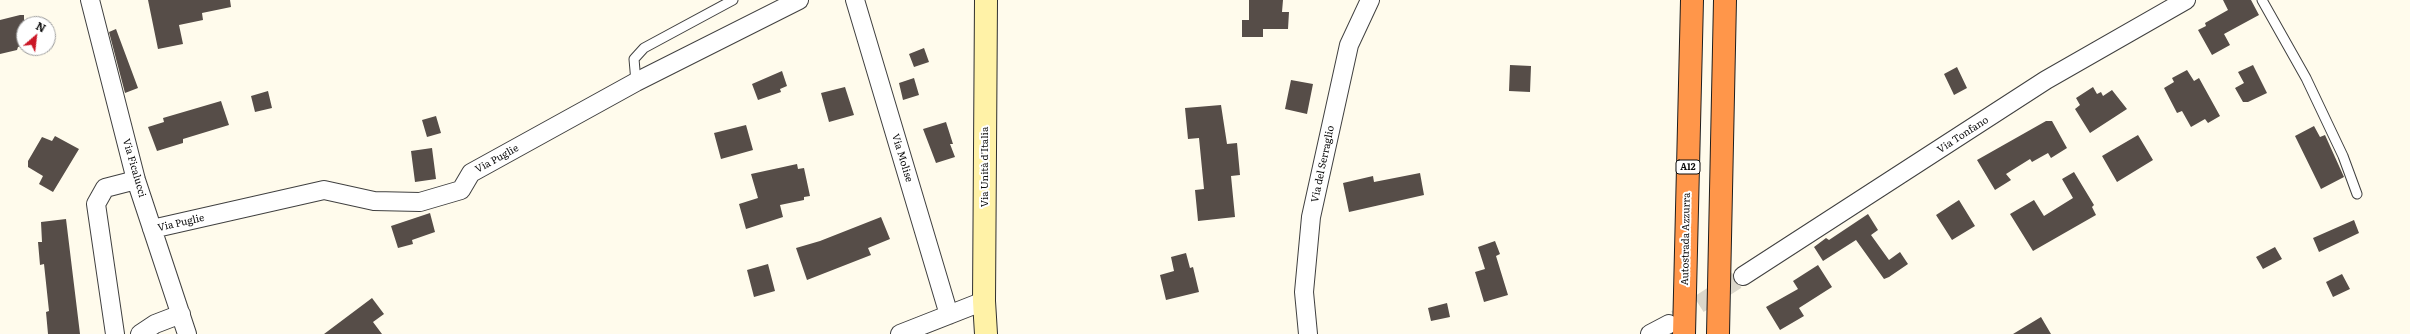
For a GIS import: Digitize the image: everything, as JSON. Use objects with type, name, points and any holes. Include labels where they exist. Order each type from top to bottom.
[{"type":"highway","name":"Autostrada Azzurra","points":[[1676,329],[1692,0]]},
{"type":"highway","points":[[1718,334],[1725,0]]},
{"type":"main road","name":"Via Unità d'Italia","points":[[986,0],[984,301],[986,334]]},
{"type":"street","name":"Via Ficalucci","points":[[90,0],[136,180],[187,334]]},
{"type":"street","name":"Via Puglie","points":[[152,229],[324,190],[374,201],[420,202],[461,190],[471,173],[636,82],[799,0]]},
{"type":"street","name":"Via Molise","points":[[855,0],[949,315]]},
{"type":"street","name":"Via del Serraglio","points":[[1308,334],[1304,292],[1311,217],[1349,45],[1370,0]]},
{"type":"street","name":"Via Tonfano","points":[[1742,276],[2046,80],[2186,0]]},
{"type":"street","points":[[115,334],[96,204],[105,188],[136,180]]},
{"type":"street","points":[[900,334],[984,301]]},
{"type":"street","points":[[140,334],[155,324],[181,314]]},
{"type":"street","points":[[1650,334],[1676,329]]},
{"type":"lane","points":[[636,82],[634,59],[644,48],[733,0]]},
{"type":"lane","points":[[2262,0],[2306,78],[2343,156],[2357,194]]},
{"type":"building","points":[[148,0],[230,0],[231,7],[202,13],[203,20],[179,25],[183,44],[158,49]]},
{"type":"building","points":[[1249,0],[1283,0],[1282,12],[1289,12],[1288,29],[1263,29],[1263,37],[1242,37],[1242,20],[1249,20]]},
{"type":"building","points":[[2223,0],[2251,0],[2259,15],[2224,34],[2230,45],[2212,55],[2198,30],[2206,26],[2205,23],[2228,10]]},
{"type":"building","points":[[16,16],[16,50],[0,54],[0,20]]},
{"type":"building","points":[[116,29],[138,88],[125,93],[109,32]]},
{"type":"building","points":[[924,48],[929,62],[914,67],[909,54]]},
{"type":"building","points":[[1510,65],[1531,66],[1530,92],[1509,91]]},
{"type":"building","points":[[2253,65],[2267,93],[2248,102],[2243,102],[2235,88],[2244,83],[2238,72]]},
{"type":"building","points":[[1957,67],[1967,88],[1954,95],[1944,74]]},
{"type":"building","points":[[2187,70],[2194,81],[2199,78],[2220,116],[2208,123],[2205,119],[2191,127],[2182,111],[2177,113],[2164,88],[2174,82],[2172,78]]},
{"type":"building","points":[[782,71],[787,86],[780,89],[781,92],[758,100],[752,84]]},
{"type":"building","points":[[914,78],[919,95],[903,100],[899,83]]},
{"type":"building","points":[[1291,80],[1313,84],[1307,114],[1285,109]]},
{"type":"building","points":[[845,87],[854,115],[829,122],[821,93]]},
{"type":"building","points":[[2093,87],[2097,94],[2101,92],[2103,96],[2112,90],[2127,109],[2090,133],[2075,109],[2080,105],[2076,98]]},
{"type":"building","points":[[268,91],[272,108],[255,112],[251,96]]},
{"type":"building","points":[[221,101],[229,125],[183,139],[183,143],[157,151],[148,127],[164,122],[163,118]]},
{"type":"building","points":[[1221,105],[1227,144],[1237,143],[1240,175],[1231,176],[1235,217],[1198,221],[1195,190],[1204,189],[1199,138],[1188,139],[1185,108]]},
{"type":"building","points":[[436,116],[441,133],[427,137],[422,120]]},
{"type":"building","points":[[2046,121],[2052,121],[2067,148],[2051,158],[2048,153],[2032,162],[2030,159],[2006,174],[2011,180],[1995,190],[1977,160]]},
{"type":"building","points":[[946,122],[953,144],[950,144],[955,157],[936,163],[923,129]]},
{"type":"building","points":[[746,125],[753,150],[721,159],[714,133]]},
{"type":"building","points":[[2314,126],[2320,137],[2325,135],[2344,177],[2321,189],[2295,136]]},
{"type":"building","points":[[2138,135],[2153,160],[2117,182],[2102,156]]},
{"type":"building","points":[[55,136],[79,149],[53,192],[39,184],[43,176],[28,167],[28,161],[42,137],[52,141]]},
{"type":"building","points":[[432,148],[436,179],[415,182],[411,151]]},
{"type":"building","points":[[797,164],[798,169],[804,168],[810,196],[804,197],[804,200],[780,205],[783,217],[746,229],[739,204],[758,198],[751,174]]},
{"type":"building","points":[[2074,172],[2094,205],[2092,207],[2096,215],[2033,251],[2010,214],[2034,200],[2044,216],[2073,198],[2062,179]]},
{"type":"building","points":[[1420,173],[1424,195],[1349,212],[1343,183],[1373,176],[1374,182]]},
{"type":"building","points":[[1959,200],[1975,226],[1952,240],[1936,215]]},
{"type":"building","points":[[430,213],[435,232],[412,240],[413,244],[398,248],[391,226]]},
{"type":"building","points":[[1868,214],[1878,230],[1871,235],[1889,260],[1900,252],[1908,264],[1884,279],[1856,240],[1823,261],[1814,247],[1826,238],[1829,240]]},
{"type":"building","points":[[881,217],[890,239],[868,248],[871,255],[807,280],[796,248],[820,241]]},
{"type":"building","points":[[66,219],[80,334],[48,334],[46,312],[49,311],[44,264],[40,265],[38,242],[42,242],[41,222]]},
{"type":"building","points":[[2354,220],[2359,233],[2319,252],[2313,238]]},
{"type":"building","points":[[1495,241],[1500,254],[1496,256],[1508,295],[1484,302],[1475,272],[1485,269],[1478,247]]},
{"type":"building","points":[[2275,247],[2282,259],[2263,269],[2256,257]]},
{"type":"building","points":[[1186,253],[1190,268],[1193,267],[1199,292],[1166,300],[1160,275],[1174,271],[1171,257]]},
{"type":"building","points":[[768,264],[775,291],[754,297],[747,270]]},
{"type":"building","points":[[1818,265],[1832,287],[1799,308],[1804,316],[1780,330],[1766,307],[1798,289],[1793,281]]},
{"type":"building","points":[[2342,274],[2350,289],[2333,297],[2326,282]]},
{"type":"building","points":[[372,298],[384,314],[373,322],[382,334],[324,334]]},
{"type":"building","points":[[1447,303],[1450,317],[1431,321],[1428,308]]},
{"type":"building","points":[[2041,317],[2051,334],[2013,334]]},
{"type":"tunnel","points":[[1676,319],[1743,276]]}]
